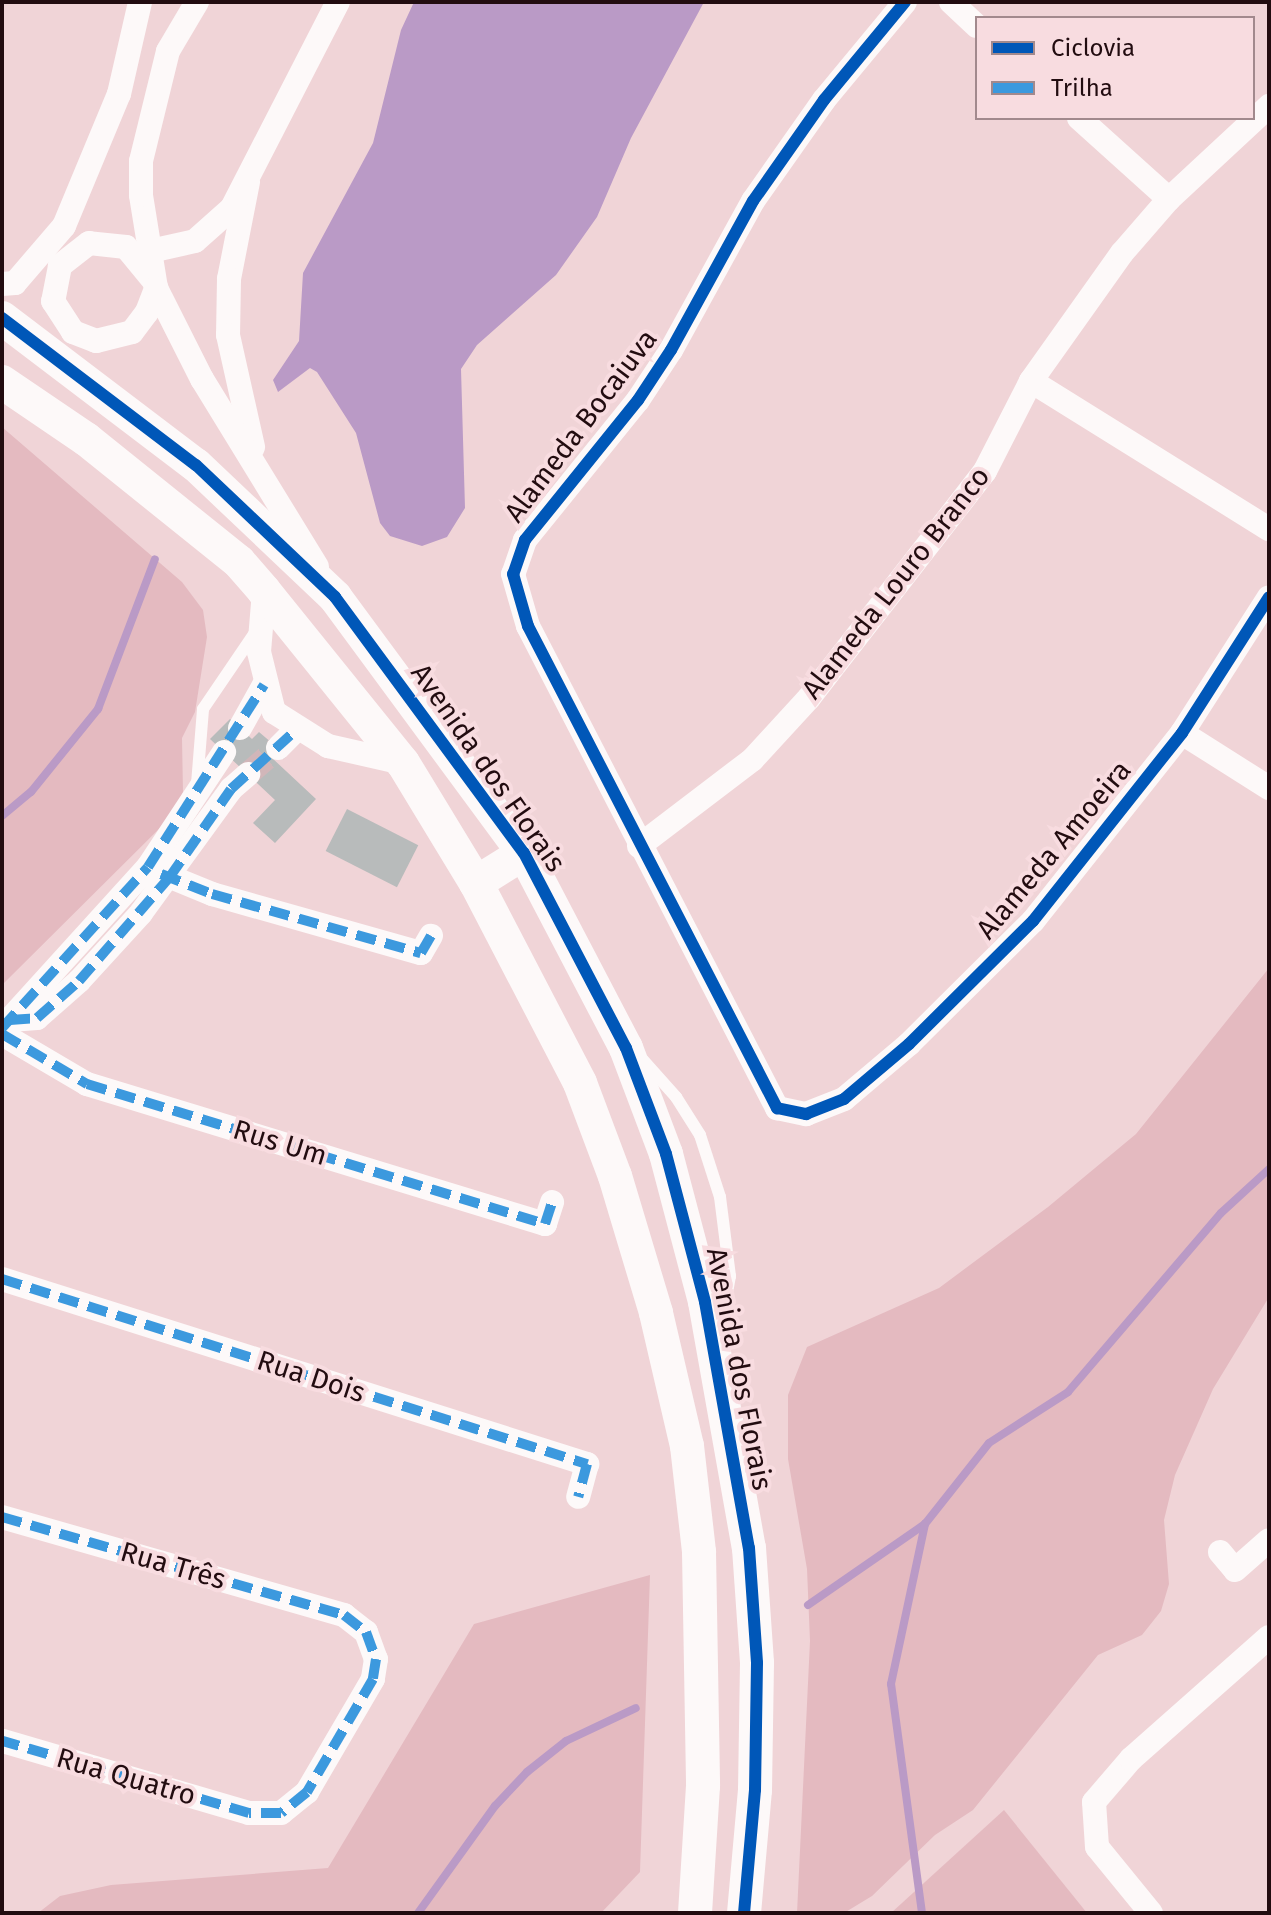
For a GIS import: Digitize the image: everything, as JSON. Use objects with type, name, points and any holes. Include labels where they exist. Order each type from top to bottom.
[{"type":"street","points":[[140,2],[119,94],[64,226],[60,266],[52,289],[57,313],[73,332],[96,341],[132,332],[147,312],[155,284]]},
{"type":"street","points":[[197,2],[168,51],[152,110],[141,195],[144,253],[155,284],[202,379],[335,597]]},
{"type":"street","points":[[328,27],[331,2]]},
{"type":"street","points":[[183,246],[222,218],[248,182],[338,2]]},
{"type":"street","name":"Alameda Bocaiuva","points":[[792,1113],[777,1108],[766,1095],[528,626],[513,584],[515,562],[525,540],[654,375],[753,201],[832,89],[905,2]]},
{"type":"street","points":[[951,2],[975,24]]},
{"type":"street","points":[[119,94],[152,110]]},
{"type":"street","points":[[1081,120],[1169,199]]},
{"type":"street","name":"Alameda Louro Branco","points":[[639,846],[752,760],[809,698],[985,471],[1031,381],[1071,319],[1169,199],[1254,120]]},
{"type":"street","points":[[248,182],[229,279],[228,335],[248,433],[288,520]]},
{"type":"street","points":[[9,284],[64,226]]},
{"type":"street","points":[[9,284],[60,266],[89,243],[114,242],[144,253],[183,246],[209,252],[229,279]]},
{"type":"street","name":"Avenida dos Florais","points":[[2,318],[196,465],[335,597],[524,853],[618,1031],[666,1154],[715,1356],[749,1548],[757,1663],[755,1790],[744,1913]]},
{"type":"street","points":[[1031,381],[1269,529]]},
{"type":"street","points":[[2,382],[98,448],[239,562],[264,591],[403,763],[476,883],[580,1083],[610,1163],[656,1313],[687,1446],[699,1552],[703,1786],[695,1913]]},
{"type":"street","points":[[264,591],[258,628],[264,685],[274,712],[296,730],[328,746],[403,763]]},
{"type":"street","name":"Alameda Amoeira","points":[[792,1113],[806,1114],[844,1099],[909,1044],[1033,921],[1182,733],[1269,597]]},
{"type":"street","points":[[240,728],[264,685]]},
{"type":"street","points":[[278,748],[296,730]]},
{"type":"street","points":[[1182,733],[1269,788]]},
{"type":"street","points":[[5,1027],[26,998],[159,873],[197,792],[218,761],[239,782],[159,873],[63,997],[37,1018],[5,1027]]},
{"type":"street","points":[[476,883],[524,853]]},
{"type":"street","points":[[159,873],[421,953],[431,936]]},
{"type":"street","name":"Rus Um","points":[[5,1027],[87,1084],[545,1224],[552,1202]]},
{"type":"street","name":"Rua Dois","points":[[2,1279],[587,1464],[578,1497]]},
{"type":"street","name":"Rua Três","points":[[2,1517],[344,1615],[360,1625],[373,1645],[373,1679],[299,1801],[281,1813],[249,1813]]},
{"type":"street","points":[[1220,1552],[1235,1570],[1269,1540]]},
{"type":"street","points":[[1151,1913],[1097,1847],[1094,1802],[1131,1759],[1269,1637]]},
{"type":"street","name":"Rua Quatro","points":[[2,1741],[249,1813]]},
{"type":"lane","points":[[197,792],[203,709],[258,628]]},
{"type":"shaded area","points":[[414,2],[704,2],[631,138],[597,217],[556,275],[477,345],[461,369],[465,508],[447,537],[422,546],[390,536],[380,523],[356,433],[317,372],[310,368],[278,392],[273,380],[299,341],[303,273],[373,143],[401,30]]},
{"type":"shaded area","points":[[2,427],[182,582],[203,610],[207,637],[195,712],[182,738],[183,792],[171,817],[2,985]]},
{"type":"shaded area","points":[[1269,968],[1269,1297],[1213,1389],[1175,1475],[1164,1520],[1169,1584],[1161,1611],[1142,1635],[1098,1655],[973,1810],[935,1835],[872,1896],[844,1913],[797,1913],[810,1641],[807,1569],[788,1459],[788,1395],[807,1347],[939,1288],[1048,1207],[1136,1134]]},
{"type":"shaded area","points":[[650,1575],[640,1872],[601,1913],[38,1913],[60,1896],[111,1885],[328,1868],[474,1624]]},
{"type":"shaded area","points":[[1004,1810],[1087,1913],[891,1913]]},
{"type":"building","points":[[230,719],[252,739],[259,732],[279,749],[271,757],[316,799],[275,843],[253,823],[275,800],[210,739]]},
{"type":"building","points":[[347,809],[418,845],[397,887],[326,851]]},
{"type":"waterway","points":[[2,816],[31,792],[98,709],[155,559]]},
{"type":"waterway","points":[[808,1605],[925,1524],[989,1443],[1068,1392],[1221,1213],[1269,1169]]},
{"type":"waterway","points":[[922,1913],[891,1684],[925,1524]]},
{"type":"waterway","points":[[418,1913],[495,1806],[527,1772],[566,1741],[636,1708]]},
{"type":"tunnel","points":[[248,774],[278,748]]},
{"type":"marked path","points":[[2,1028],[148,867],[264,685]]},
{"type":"marked path","points":[[10,1020],[37,1018],[79,981],[169,878],[231,789],[296,730]]},
{"type":"marked path","points":[[161,874],[212,894],[421,953],[431,936]]},
{"type":"marked path","points":[[2,1034],[87,1084],[545,1224],[552,1202]]},
{"type":"marked path","points":[[2,1279],[587,1464],[578,1497]]},
{"type":"marked path","points":[[2,1517],[344,1615],[366,1632],[376,1659],[373,1679],[307,1792],[281,1813],[249,1813],[2,1741]]},
{"type":"cycle path","points":[[905,2],[824,100],[753,201],[671,350],[638,400],[525,540],[513,574],[528,626],[777,1108],[806,1114],[844,1099],[909,1044],[1033,921],[1182,733],[1269,597]]},
{"type":"cycle path","points":[[2,318],[196,465],[335,597],[524,853],[626,1048],[666,1154],[705,1302],[749,1548],[757,1663],[755,1790],[744,1913]]}]
